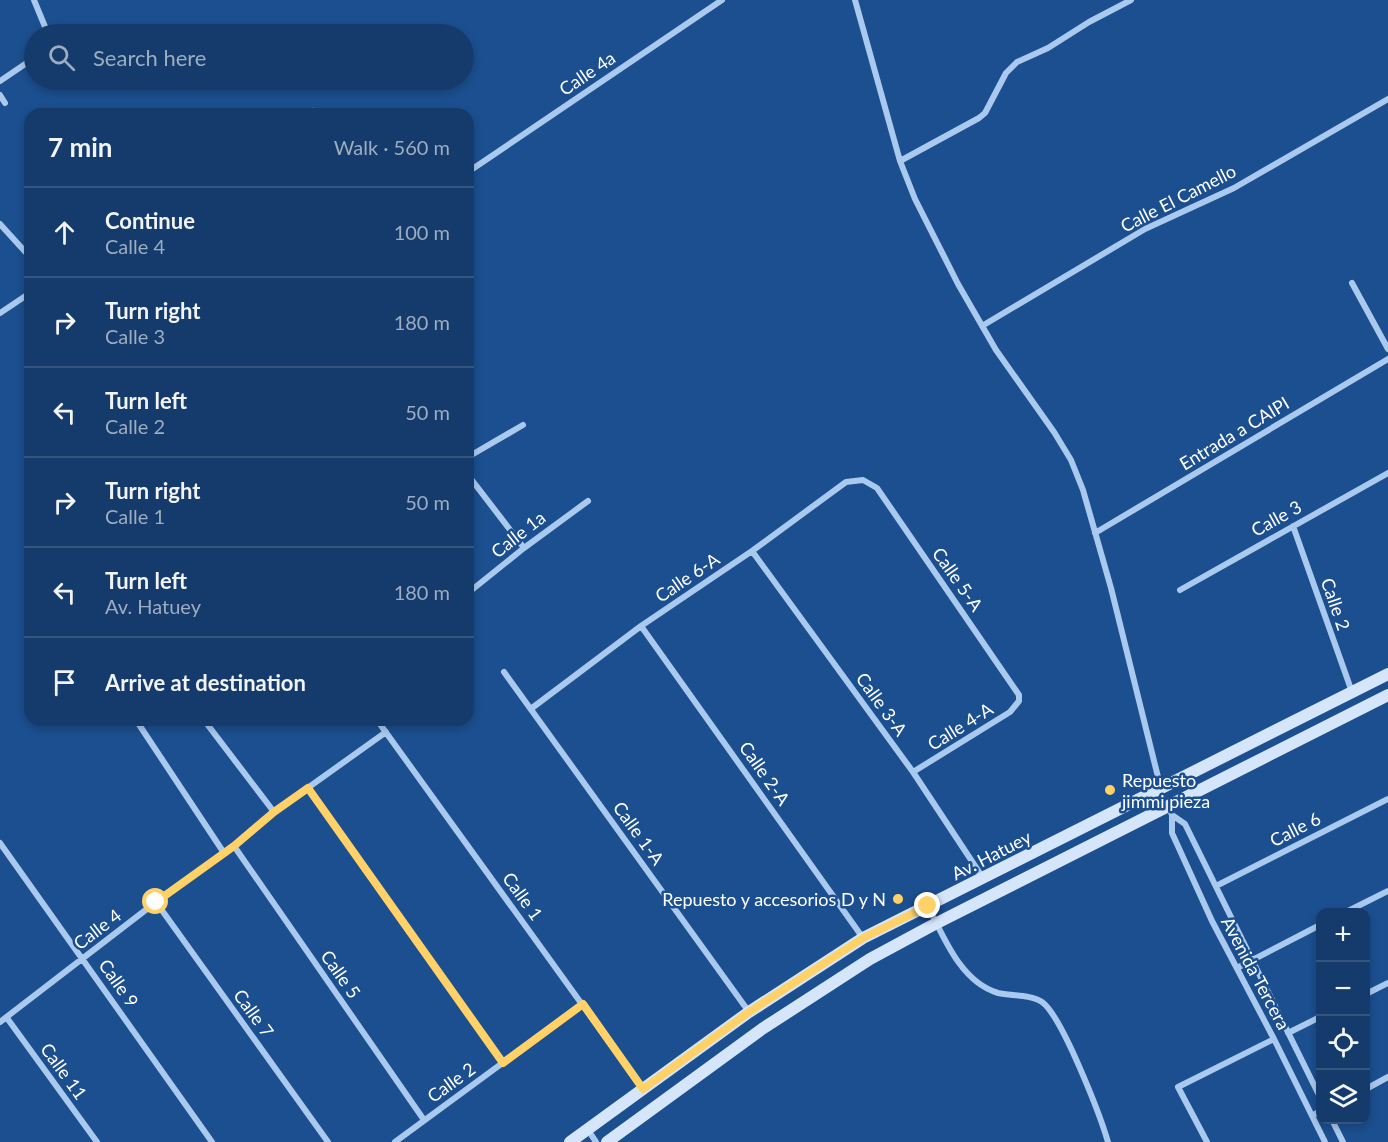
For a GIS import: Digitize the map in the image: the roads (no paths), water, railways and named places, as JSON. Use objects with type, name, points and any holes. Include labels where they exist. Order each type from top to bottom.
[{"type":"main road","name":"Av. Hatuey","points":[[570,1142],[749,1012],[863,938],[1388,674]]},
{"type":"main road","name":"Av. Hatuey","points":[[608,1142],[762,1029],[870,959],[936,924],[1170,811],[1388,695]]},
{"type":"street","points":[[34,0],[44,24]]},
{"type":"street","name":"Calle 4a","points":[[474,168],[722,0]]},
{"type":"street","points":[[855,0],[900,161],[915,199],[996,351],[1054,432],[1071,460],[1083,490],[1111,588],[1161,789]]},
{"type":"street","points":[[900,161],[985,113],[1006,73],[1017,62],[1048,48],[1089,22],[1131,0]]},
{"type":"street","points":[[0,81],[24,65]]},
{"type":"street","points":[[0,95],[4,103]]},
{"type":"street","name":"Calle El Camello","points":[[982,326],[1145,229],[1234,188],[1388,99]]},
{"type":"street","points":[[0,224],[24,250]]},
{"type":"street","points":[[1352,283],[1388,349]]},
{"type":"street","points":[[0,313],[24,297]]},
{"type":"street","name":"Entrada a CAIPI","points":[[1095,533],[1388,359]]},
{"type":"street","points":[[474,454],[523,425]]},
{"type":"street","name":"Calle 3","points":[[1179,590],[1388,472]]},
{"type":"street","name":"Calle 6-A","points":[[532,708],[641,626],[752,551],[846,483],[863,480]]},
{"type":"street","name":"Calle 5-A","points":[[863,480],[877,488],[1016,688],[1019,701]]},
{"type":"street","points":[[474,483],[524,548]]},
{"type":"street","name":"Calle 1a","points":[[474,589],[524,548],[588,501]]},
{"type":"street","name":"Calle 2","points":[[1293,526],[1352,692]]},
{"type":"street","name":"Calle 3-A","points":[[752,551],[914,772],[983,879]]},
{"type":"street","name":"Calle 2-A","points":[[641,626],[863,938]]},
{"type":"street","name":"Calle 1-A","points":[[504,672],[749,1012]]},
{"type":"street","name":"Calle 4-A","points":[[914,772],[1010,712],[1019,701]]},
{"type":"street","points":[[140,726],[224,853]]},
{"type":"street","points":[[209,726],[274,812]]},
{"type":"street","name":"Calle 1","points":[[382,726],[643,1089]]},
{"type":"street","name":"Calle 4","points":[[0,1022],[156,902],[234,846],[274,812],[386,732]]},
{"type":"street","points":[[308,788],[503,1063]]},
{"type":"street","name":"Calle 6","points":[[1216,886],[1388,799]]},
{"type":"street","name":"Avenida Tercera","points":[[1170,811],[1185,824],[1316,1089]]},
{"type":"street","name":"Avenida Tercera","points":[[1170,811],[1172,833],[1212,921],[1325,1142]]},
{"type":"street","name":"Calle 9","points":[[0,843],[212,1142]]},
{"type":"street","name":"Calle 5","points":[[234,846],[424,1120]]},
{"type":"street","points":[[1354,908],[1388,891]]},
{"type":"street","name":"Calle 7","points":[[156,902],[328,1142]]},
{"type":"street","points":[[928,906],[953,955],[970,976],[988,990],[1040,1000],[1050,1009],[1071,1050],[1108,1142]]},
{"type":"street","points":[[1237,968],[1316,927]]},
{"type":"street","points":[[1370,992],[1388,983]]},
{"type":"street","name":"Calle 2","points":[[394,1142],[583,1004]]},
{"type":"street","name":"Calle 11","points":[[7,1018],[97,1142]]},
{"type":"street","points":[[1288,1033],[1316,1019]]},
{"type":"street","points":[[1207,1142],[1178,1087],[1274,1039]]},
{"type":"street","points":[[1370,1086],[1388,1077]]},
{"type":"street","points":[[1312,1116],[1316,1114]]},
{"type":"street","points":[[1334,1124],[1343,1142]]},
{"type":"street","points":[[588,1130],[596,1142]]},
{"type":"place","name":"Repuesto jimmi pieza","points":[[1110,790]]},
{"type":"place","name":"Repuesto y accesorios D y N","points":[[898,899]]}]
